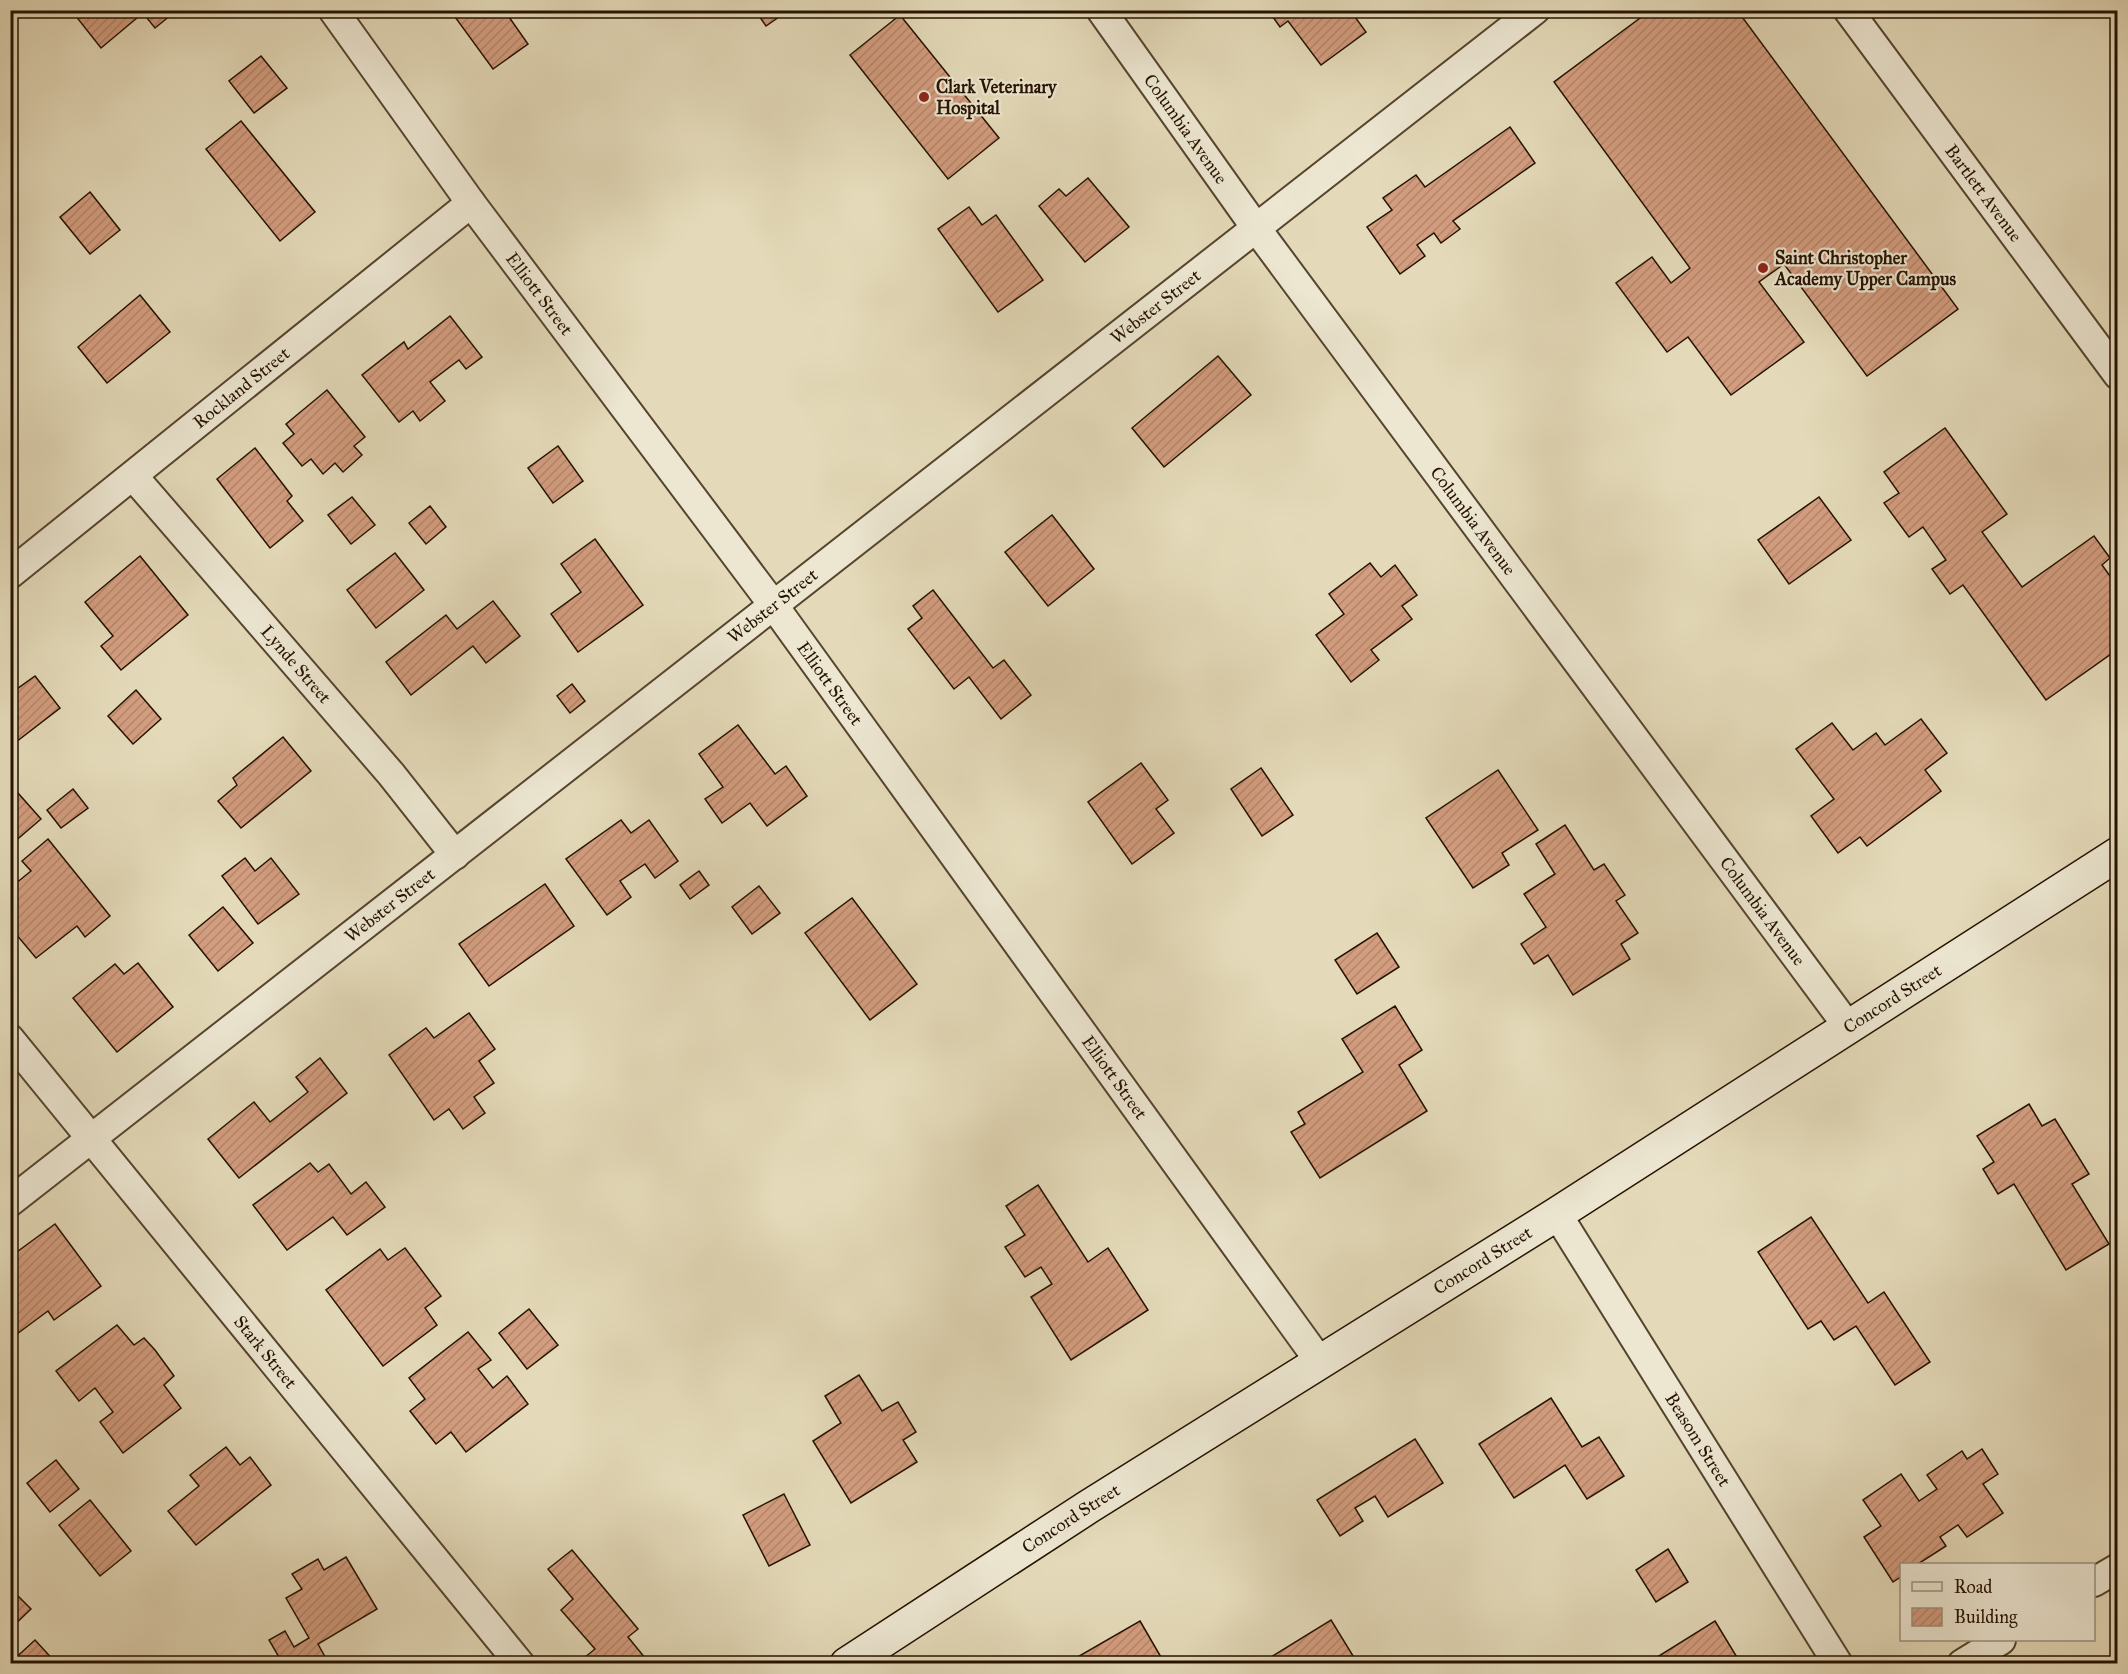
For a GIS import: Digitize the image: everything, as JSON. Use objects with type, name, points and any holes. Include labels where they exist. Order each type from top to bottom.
[{"type":"main road","name":"Concord Street","points":[[847,1664],[1088,1507],[1557,1214],[2118,854]]},
{"type":"street","name":"Elliott Street","points":[[333,10],[471,202],[774,606],[1320,1362]]},
{"type":"street","name":"Columbia Avenue","points":[[1101,10],[1256,228],[1849,1028]]},
{"type":"street","name":"Webster Street","points":[[10,1202],[1535,10]]},
{"type":"street","name":"Bartlett Avenue","points":[[1848,10],[2118,375]]},
{"type":"street","name":"Rockland Street","points":[[10,574],[471,202]]},
{"type":"street","name":"Lynde Street","points":[[133,476],[391,774],[455,855]]},
{"type":"street","name":"Stark Street","points":[[10,1039],[520,1664]]},
{"type":"street","name":"Beasom Street","points":[[1557,1214],[1839,1664]]},
{"type":"street","points":[[2095,1581],[2118,1568]]},
{"type":"street","points":[[1962,1664],[1999,1641]]},
{"type":"building","points":[[71,10],[177,10],[155,28],[143,13],[101,48]]},
{"type":"building","points":[[464,10],[504,10],[528,44],[493,69],[455,17]]},
{"type":"building","points":[[755,10],[789,10],[766,26]]},
{"type":"building","points":[[1268,10],[1350,10],[1366,32],[1321,65],[1288,21],[1280,27]]},
{"type":"building","points":[[1651,10],[1737,10],[1958,309],[1867,376],[1784,264],[1759,282],[1804,342],[1731,395],[1688,337],[1667,352],[1616,283],[1652,257],[1671,283],[1690,268],[1554,82]]},
{"type":"building","name":"Clark Veterinary Hospital","points":[[900,15],[999,138],[948,179],[850,55]]},
{"type":"building","points":[[261,56],[287,88],[254,113],[229,81]]},
{"type":"building","points":[[241,121],[315,212],[280,241],[206,149]]},
{"type":"building","points":[[1510,127],[1535,163],[1453,221],[1460,229],[1441,243],[1434,233],[1417,245],[1425,256],[1400,274],[1367,227],[1392,210],[1383,198],[1416,175],[1425,187]]},
{"type":"building","points":[[1088,178],[1129,227],[1085,262],[1039,206],[1059,189],[1066,196]]},
{"type":"building","points":[[90,192],[120,230],[90,254],[60,217]]},
{"type":"building","points":[[969,207],[982,225],[996,215],[1043,280],[998,312],[938,229]]},
{"type":"building","points":[[140,295],[170,332],[107,383],[78,347]]},
{"type":"building","points":[[450,316],[482,357],[466,369],[459,360],[430,382],[445,401],[420,421],[413,411],[399,422],[362,375],[404,342],[408,349]]},
{"type":"building","points":[[1218,356],[1251,395],[1164,467],[1132,428]]},
{"type":"building","points":[[327,390],[365,437],[354,446],[362,455],[343,472],[335,463],[323,474],[311,459],[302,466],[283,443],[294,434],[286,424]]},
{"type":"building","points":[[1945,428],[2007,514],[1982,532],[2022,587],[2094,536],[2110,558],[2102,565],[2118,587],[2118,649],[2046,700],[1963,585],[1950,594],[1932,569],[1946,560],[1923,527],[1909,537],[1884,503],[1899,493],[1884,472]]},
{"type":"building","points":[[558,446],[583,481],[553,503],[528,468]]},
{"type":"building","points":[[255,448],[292,496],[287,501],[303,521],[270,548],[217,479]]},
{"type":"building","points":[[352,497],[375,525],[351,544],[328,515]]},
{"type":"building","points":[[1819,497],[1851,540],[1789,584],[1758,540]]},
{"type":"building","points":[[430,506],[446,527],[426,544],[409,523]]},
{"type":"building","points":[[1052,515],[1094,569],[1048,606],[1005,552]]},
{"type":"building","points":[[595,539],[643,605],[578,652],[551,614],[581,592],[561,564]]},
{"type":"building","points":[[395,553],[424,590],[376,628],[347,590]]},
{"type":"building","points":[[140,556],[188,615],[121,670],[101,646],[113,636],[85,602]]},
{"type":"building","points":[[1370,563],[1381,577],[1395,565],[1417,595],[1402,606],[1412,619],[1371,650],[1379,660],[1351,682],[1316,635],[1344,614],[1329,594]]},
{"type":"building","points":[[933,590],[993,668],[1004,660],[1031,695],[1001,719],[969,677],[954,689],[908,629],[922,618],[913,606]]},
{"type":"building","points":[[493,601],[520,636],[486,663],[473,646],[411,695],[386,662],[446,615],[457,629]]},
{"type":"building","points":[[35,676],[60,708],[16,742],[10,734],[10,723],[18,717],[10,708],[10,694]]},
{"type":"building","points":[[572,684],[585,701],[570,713],[557,696]]},
{"type":"building","points":[[136,690],[161,719],[133,744],[108,716]]},
{"type":"building","points":[[1921,719],[1947,753],[1925,770],[1941,791],[1867,846],[1860,837],[1838,853],[1811,816],[1834,799],[1796,749],[1832,723],[1853,750],[1876,733],[1885,745]]},
{"type":"building","points":[[738,725],[775,774],[786,766],[807,796],[767,826],[750,803],[722,823],[705,799],[723,787],[699,754]]},
{"type":"building","points":[[283,737],[311,771],[241,828],[218,801],[237,785],[233,778]]},
{"type":"building","points":[[1141,763],[1168,800],[1156,809],[1174,833],[1132,864],[1088,802]]},
{"type":"building","points":[[1261,768],[1293,815],[1262,836],[1231,789]]},
{"type":"building","points":[[1498,770],[1538,830],[1502,853],[1509,865],[1473,888],[1426,818]]},
{"type":"building","points":[[10,784],[41,819],[13,843],[10,840]]},
{"type":"building","points":[[73,789],[88,808],[61,828],[47,810]]},
{"type":"building","points":[[621,820],[631,833],[649,820],[678,861],[655,878],[645,864],[620,881],[631,897],[607,915],[566,859]]},
{"type":"building","points":[[1565,825],[1594,870],[1604,864],[1625,895],[1616,901],[1638,933],[1621,944],[1630,959],[1573,995],[1548,955],[1534,964],[1521,944],[1546,927],[1524,894],[1555,874],[1536,844]]},
{"type":"building","points":[[48,839],[110,916],[85,937],[77,926],[36,958],[10,927],[10,888],[31,871],[22,861]]},
{"type":"building","points":[[245,858],[255,871],[271,858],[299,894],[258,924],[222,876]]},
{"type":"building","points":[[699,871],[709,885],[690,899],[680,885]]},
{"type":"building","points":[[545,884],[574,926],[489,986],[459,944]]},
{"type":"building","points":[[759,886],[780,913],[752,934],[732,907]]},
{"type":"building","points":[[852,898],[917,984],[870,1020],[805,933]]},
{"type":"building","points":[[223,907],[253,943],[218,971],[189,935]]},
{"type":"building","points":[[1377,933],[1399,967],[1357,994],[1335,960]]},
{"type":"building","points":[[138,963],[173,1007],[117,1052],[73,998],[115,964],[124,974]]},
{"type":"building","points":[[1395,1006],[1422,1050],[1399,1065],[1427,1111],[1320,1178],[1291,1132],[1305,1124],[1298,1112],[1363,1072],[1342,1039]]},
{"type":"building","points":[[469,1013],[495,1049],[479,1061],[494,1083],[474,1097],[485,1113],[463,1129],[449,1109],[434,1120],[389,1055],[426,1028],[434,1038]]},
{"type":"building","points":[[320,1058],[347,1093],[239,1178],[208,1139],[254,1102],[270,1122],[308,1092],[296,1077]]},
{"type":"building","points":[[2029,1104],[2042,1126],[2055,1119],[2089,1174],[2072,1184],[2109,1244],[2066,1270],[2014,1184],[1998,1194],[1983,1169],[1994,1162],[1977,1136]]},
{"type":"building","points":[[310,1163],[318,1172],[329,1164],[351,1194],[366,1182],[385,1207],[347,1235],[333,1217],[287,1250],[253,1205]]},
{"type":"building","points":[[1038,1185],[1088,1262],[1108,1248],[1148,1310],[1071,1360],[1031,1297],[1052,1284],[1041,1267],[1025,1277],[1005,1247],[1025,1235],[1006,1206]]},
{"type":"building","points":[[1811,1217],[1868,1303],[1884,1292],[1930,1362],[1895,1385],[1856,1326],[1834,1340],[1821,1321],[1808,1329],[1758,1252]]},
{"type":"building","points":[[55,1224],[101,1286],[54,1320],[48,1311],[10,1339],[10,1271],[13,1269],[10,1257]]},
{"type":"building","points":[[405,1248],[441,1296],[425,1308],[437,1325],[383,1366],[326,1290],[380,1249],[388,1260]]},
{"type":"building","points":[[529,1309],[558,1345],[527,1369],[499,1333]]},
{"type":"building","points":[[117,1325],[134,1345],[144,1338],[155,1350],[174,1376],[164,1385],[181,1408],[123,1453],[100,1422],[113,1412],[95,1388],[79,1401],[56,1371]]},
{"type":"building","points":[[468,1332],[491,1360],[478,1369],[493,1388],[507,1376],[528,1404],[466,1452],[451,1432],[436,1444],[410,1411],[425,1399],[409,1378]]},
{"type":"building","points":[[859,1375],[882,1411],[898,1402],[916,1432],[903,1440],[917,1462],[851,1503],[813,1441],[841,1423],[825,1396]]},
{"type":"building","points":[[1551,1398],[1582,1447],[1599,1437],[1624,1476],[1587,1499],[1565,1465],[1514,1498],[1479,1444]]},
{"type":"building","points":[[1415,1439],[1443,1483],[1388,1517],[1375,1496],[1355,1508],[1363,1521],[1340,1536],[1317,1500]]},
{"type":"building","points":[[226,1447],[240,1465],[250,1457],[271,1485],[196,1545],[168,1511],[199,1486],[190,1475]]},
{"type":"building","points":[[1982,1449],[1998,1474],[1983,1484],[2003,1513],[1967,1537],[1958,1525],[1940,1537],[1946,1546],[1920,1563],[1900,1563],[1900,1577],[1893,1582],[1864,1537],[1881,1526],[1863,1500],[1901,1474],[1919,1501],[1937,1489],[1927,1475],[1962,1451],[1967,1459]]},
{"type":"building","points":[[56,1460],[79,1489],[50,1512],[27,1483]]},
{"type":"building","points":[[784,1494],[810,1545],[769,1566],[743,1515]]},
{"type":"building","points":[[90,1500],[131,1551],[100,1576],[59,1525]]},
{"type":"building","points":[[1668,1549],[1688,1582],[1656,1602],[1636,1570]]},
{"type":"building","points":[[572,1550],[638,1629],[628,1637],[650,1664],[589,1664],[584,1658],[595,1649],[561,1610],[573,1599],[548,1569]]},
{"type":"building","points":[[346,1557],[377,1609],[318,1644],[329,1664],[283,1664],[269,1640],[285,1631],[294,1647],[309,1638],[286,1598],[302,1589],[292,1574],[318,1559],[324,1570]]},
{"type":"building","points":[[10,1588],[31,1609],[10,1629]]},
{"type":"building","points":[[1331,1620],[1358,1664],[1275,1664],[1271,1657]]},
{"type":"building","points":[[1140,1621],[1165,1664],[1077,1664],[1074,1659]]},
{"type":"building","points":[[1715,1621],[1741,1664],[1646,1664]]},
{"type":"building","points":[[35,1640],[57,1664],[10,1664],[10,1663]]},
{"type":"place","name":"Clark Veterinary Hospital","points":[[924,97]]},
{"type":"place","name":"Saint Christopher Academy Upper Campus","points":[[1763,268]]}]
